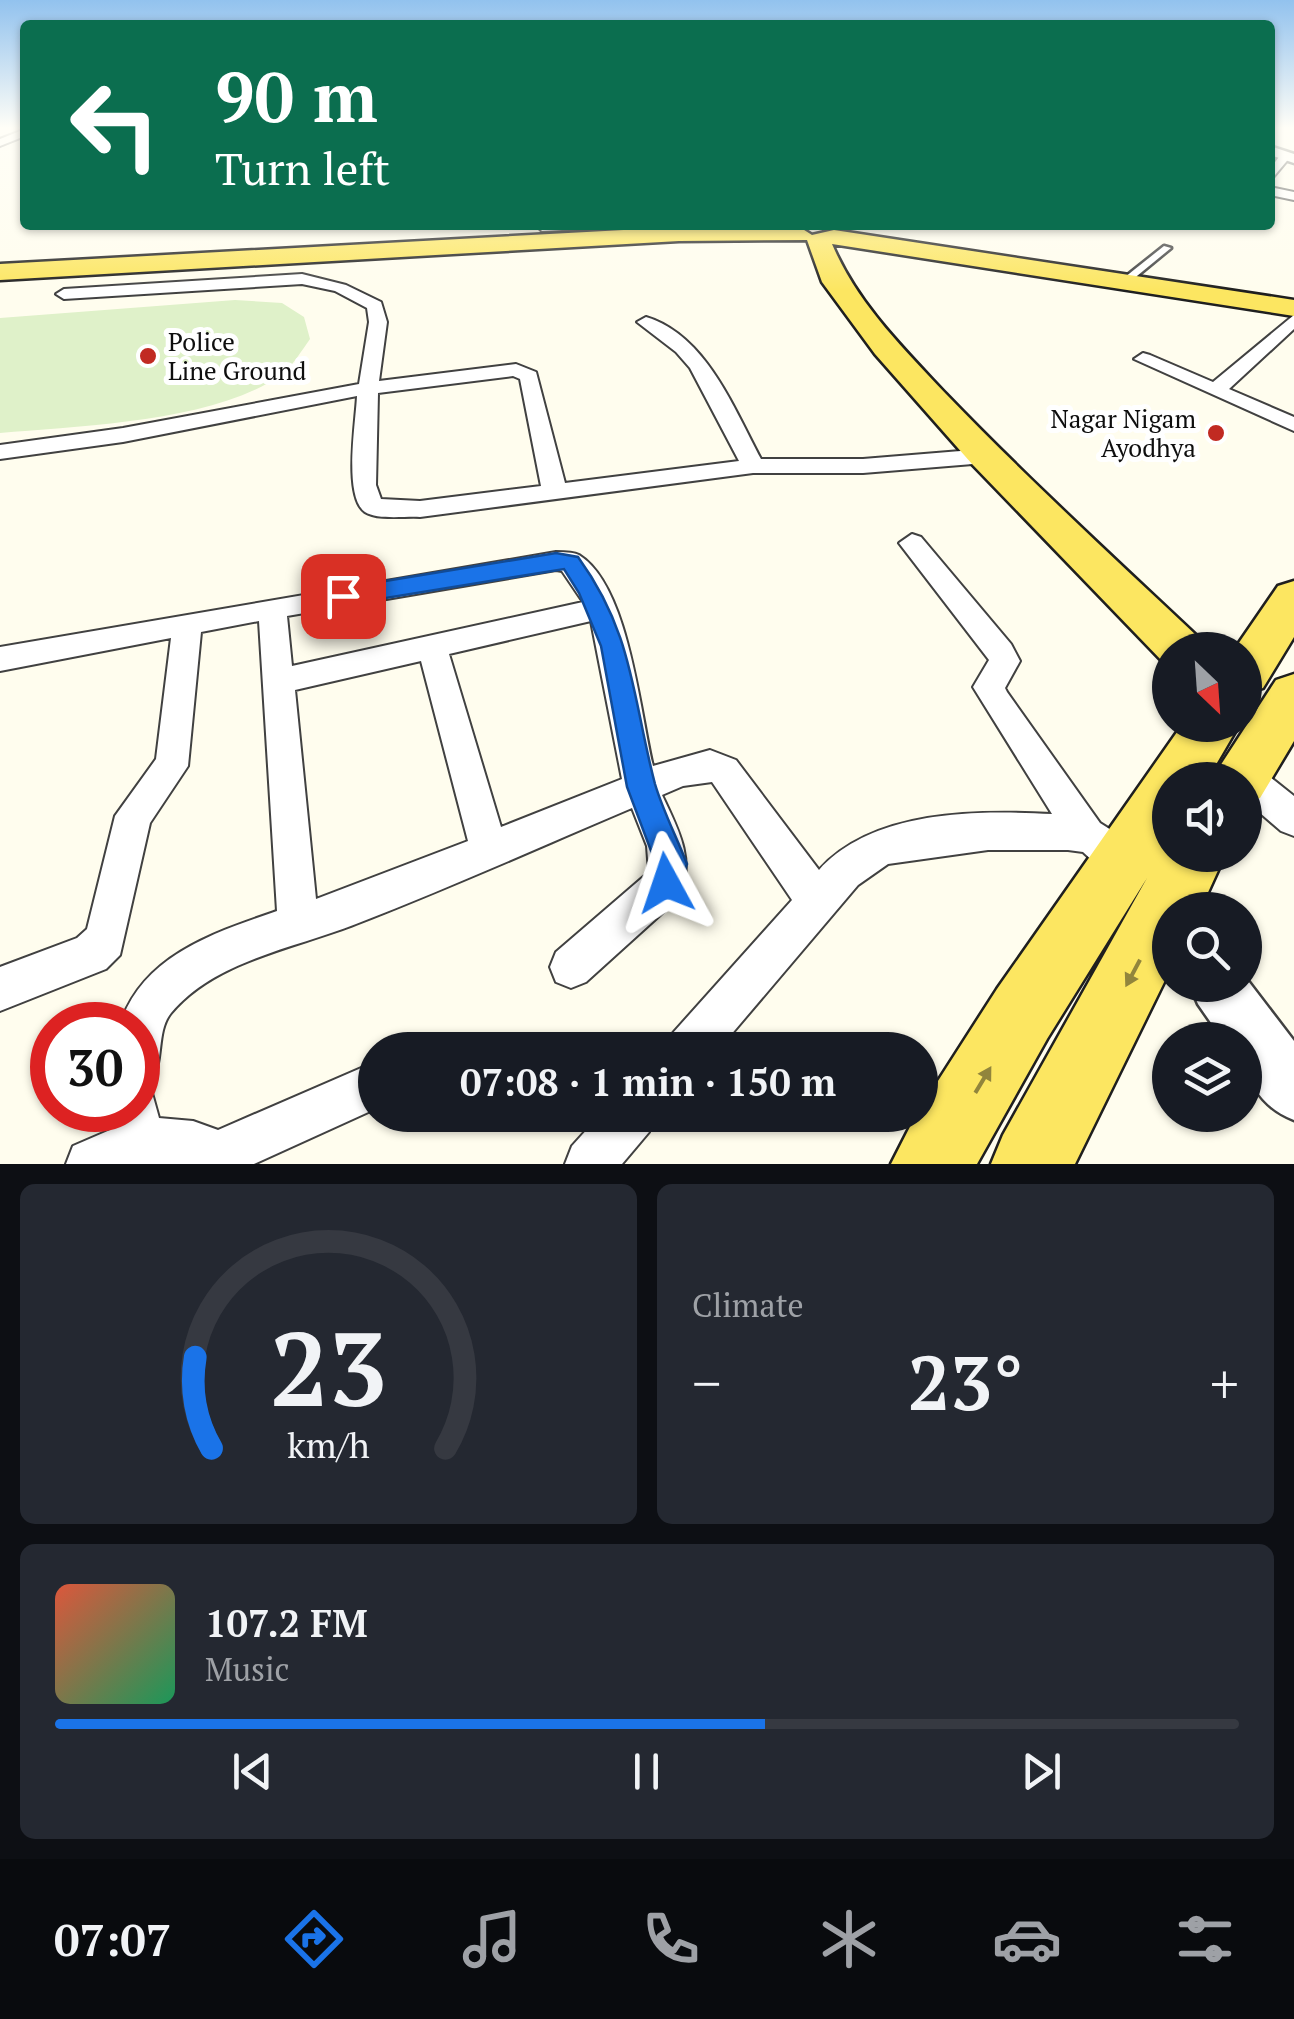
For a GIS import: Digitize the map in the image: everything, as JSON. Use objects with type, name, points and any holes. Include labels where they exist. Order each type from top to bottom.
[{"type":"main road","points":[[0,272],[325,254],[541,230]]},
{"type":"main road","points":[[576,230],[817,233],[1294,308]]},
{"type":"main road","points":[[817,233],[826,265],[886,348],[984,456],[1163,632]]},
{"type":"main road","points":[[1262,648],[1294,598]]},
{"type":"main road","points":[[932,1164],[1022,1014],[1148,877]]},
{"type":"main road","points":[[1032,1164],[1148,877]]},
{"type":"street","points":[[310,280],[325,254]]},
{"type":"street","points":[[64,294],[310,280],[330,284],[375,306],[378,322],[368,388],[364,484],[366,499],[374,507],[420,509],[753,466],[863,466],[984,456]]},
{"type":"street","points":[[1215,390],[1294,320]]},
{"type":"street","points":[[646,322],[674,336],[694,358],[753,466]]},
{"type":"street","points":[[1143,359],[1294,425]]},
{"type":"street","points":[[0,452],[123,436],[368,388],[506,371],[526,372],[554,493]]},
{"type":"street","points":[[912,543],[1005,661],[1000,673],[990,680],[995,700],[1148,877]]},
{"type":"street","points":[[0,659],[272,608],[556,561],[570,562],[598,609],[625,689],[642,787],[672,864],[666,883],[571,968]]},
{"type":"street","points":[[272,608],[298,925]]},
{"type":"street","points":[[278,682],[598,609]]},
{"type":"street","points":[[0,989],[91,954],[104,940],[133,816],[171,766],[175,751],[186,624]]},
{"type":"street","points":[[432,646],[489,850]]},
{"type":"street","points":[[0,667],[0,678]]},
{"type":"street","points":[[1267,730],[1294,819]]},
{"type":"street","points":[[151,1002],[166,986],[227,949],[489,850],[680,771],[710,765],[724,771],[817,901]]},
{"type":"street","points":[[704,1032],[844,872],[866,854],[894,844],[1041,830],[1148,877]]},
{"type":"street","points":[[1230,1002],[1294,1090]]},
{"type":"street","points":[[120,1140],[204,1146],[217,1160],[358,1094]]},
{"type":"street","points":[[590,1164],[617,1132]]},
{"type":"lane","points":[[1122,283],[1167,248]]},
{"type":"green space","name":"Police Line Ground","points":[[235,300],[282,303],[304,317],[310,339],[281,375],[253,391],[220,403],[146,419],[0,433],[0,318]]},
{"type":"place","name":"Police Line Ground","points":[[148,356]]},
{"type":"place","name":"Nagar Nigam Ayodhya","points":[[1216,433]]},
{"type":"route","points":[[343,596],[556,561],[570,562],[590,590],[614,646],[642,787],[672,864],[666,883]]}]
